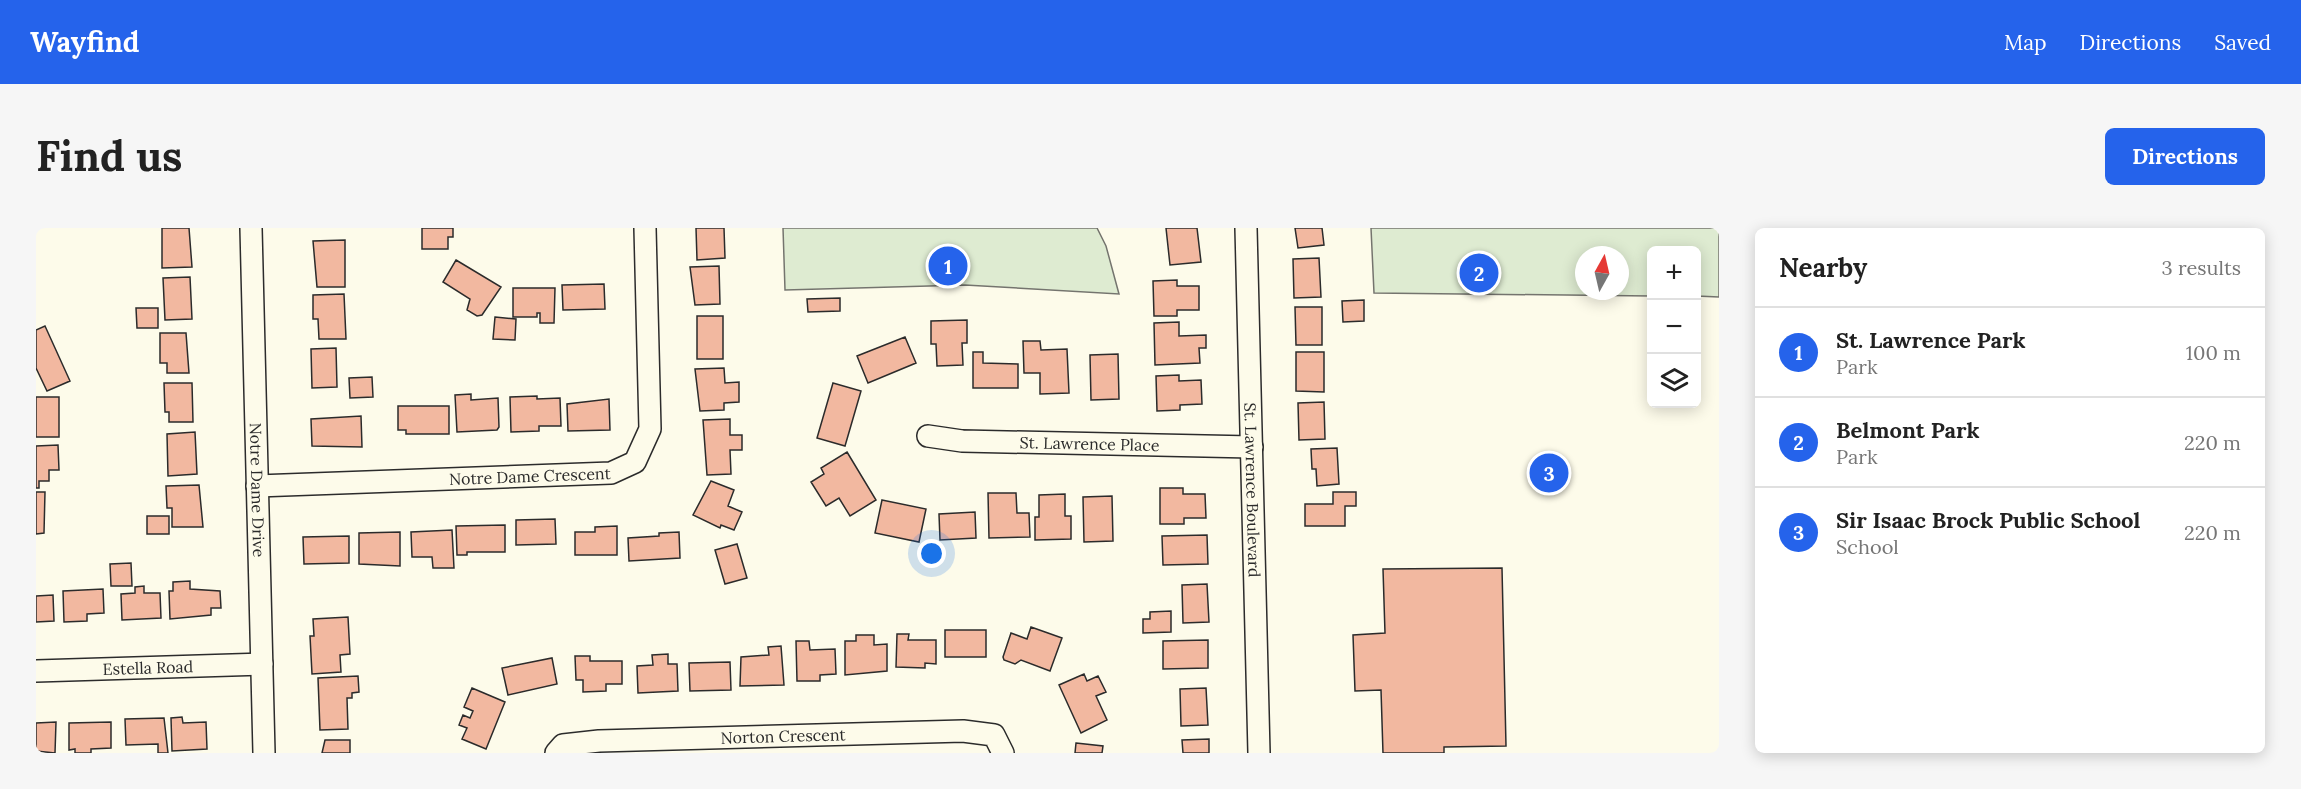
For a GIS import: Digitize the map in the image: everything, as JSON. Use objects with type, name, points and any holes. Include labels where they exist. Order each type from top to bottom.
[{"type":"street","name":"Notre Dame Drive","points":[[251,228],[264,753]]},
{"type":"street","name":"Notre Dame Crescent","points":[[257,486],[611,473],[635,462],[650,429],[645,228]]},
{"type":"street","name":"St. Lawrence Boulevard","points":[[1246,228],[1259,753]]},
{"type":"street","name":"St. Lawrence Place","points":[[928,436],[962,441],[1252,447]]},
{"type":"street","name":"Estella Road","points":[[36,671],[262,664]]},
{"type":"street","name":"Norton Crescent","points":[[556,753],[563,745],[599,741],[963,731],[994,735],[1004,753]]},
{"type":"green space","points":[[783,228],[1097,228],[1106,246],[1119,294],[965,285],[785,290]]},
{"type":"green space","points":[[1371,228],[1719,228],[1719,297],[1701,296],[1701,246],[1647,246],[1647,296],[1629,296],[1629,246],[1575,246],[1575,295],[1374,293]]},
{"type":"building","points":[[162,228],[189,228],[192,267],[162,268]]},
{"type":"building","points":[[422,228],[453,228],[453,237],[448,237],[448,249],[422,249]]},
{"type":"building","points":[[696,228],[724,228],[725,258],[697,260]]},
{"type":"building","points":[[1166,228],[1197,228],[1201,262],[1170,265]]},
{"type":"building","points":[[1295,228],[1322,228],[1324,245],[1298,248]]},
{"type":"building","points":[[345,240],[345,287],[317,287],[313,241]]},
{"type":"building","points":[[1319,258],[1321,297],[1294,298],[1293,259]]},
{"type":"building","points":[[456,260],[501,287],[482,315],[477,316],[467,310],[470,299],[443,282]]},
{"type":"building","points":[[719,266],[720,304],[695,305],[690,267]]},
{"type":"building","points":[[190,277],[192,319],[165,320],[163,278]]},
{"type":"building","points":[[1177,280],[1177,286],[1199,286],[1199,310],[1177,310],[1177,316],[1154,316],[1153,281]]},
{"type":"building","points":[[604,284],[605,309],[563,310],[562,285]]},
{"type":"building","points":[[513,288],[555,288],[554,323],[540,323],[540,313],[537,313],[537,317],[513,317]]},
{"type":"building","points":[[344,294],[346,339],[319,339],[318,319],[313,319],[313,295]]},
{"type":"building","points":[[840,298],[840,311],[808,312],[807,299]]},
{"type":"building","points":[[1364,300],[1364,321],[1343,322],[1342,301]]},
{"type":"building","points":[[1295,307],[1322,307],[1322,345],[1296,345]]},
{"type":"building","points":[[136,308],[158,308],[158,328],[137,328]]},
{"type":"building","points":[[697,316],[723,316],[723,359],[697,359]]},
{"type":"building","points":[[495,317],[516,319],[515,340],[493,339]]},
{"type":"building","points":[[967,320],[967,343],[962,343],[963,365],[937,366],[936,344],[931,344],[931,321]]},
{"type":"building","points":[[1179,322],[1179,336],[1206,335],[1206,348],[1199,348],[1200,363],[1155,365],[1154,323]]},
{"type":"building","points":[[45,326],[70,381],[47,391],[36,368],[36,330]]},
{"type":"building","points":[[160,333],[186,333],[189,373],[167,373],[167,363],[160,363]]},
{"type":"building","points":[[905,337],[916,363],[868,383],[857,356]]},
{"type":"building","points":[[1023,341],[1040,341],[1041,350],[1067,349],[1069,393],[1040,394],[1040,373],[1024,373]]},
{"type":"building","points":[[336,348],[337,387],[312,388],[311,349]]},
{"type":"building","points":[[973,352],[983,352],[983,363],[1018,364],[1018,388],[973,388]]},
{"type":"building","points":[[1296,352],[1324,352],[1324,392],[1296,391]]},
{"type":"building","points":[[1118,354],[1119,399],[1091,400],[1090,355]]},
{"type":"building","points":[[724,368],[725,383],[739,382],[739,402],[724,403],[724,410],[700,411],[695,369]]},
{"type":"building","points":[[1179,375],[1179,381],[1201,380],[1202,404],[1180,405],[1180,410],[1157,411],[1156,376]]},
{"type":"building","points":[[372,377],[373,397],[350,398],[349,378]]},
{"type":"building","points":[[164,383],[192,383],[193,422],[169,422],[169,412],[165,412]]},
{"type":"building","points":[[833,383],[861,391],[845,446],[817,438]]},
{"type":"building","points":[[471,394],[471,400],[498,398],[499,427],[497,430],[457,432],[455,395]]},
{"type":"building","points":[[537,396],[537,399],[560,398],[561,426],[539,426],[539,431],[511,432],[510,397]]},
{"type":"building","points":[[36,397],[59,397],[59,437],[36,437]]},
{"type":"building","points":[[609,399],[610,430],[568,431],[567,404]]},
{"type":"building","points":[[1324,402],[1325,439],[1299,440],[1298,403]]},
{"type":"building","points":[[398,406],[449,406],[449,434],[406,434],[406,430],[398,430]]},
{"type":"building","points":[[361,416],[362,447],[312,446],[311,419]]},
{"type":"building","points":[[730,419],[730,435],[742,435],[742,450],[730,450],[731,474],[707,475],[703,420]]},
{"type":"building","points":[[195,432],[197,474],[168,476],[167,434]]},
{"type":"building","points":[[58,445],[59,470],[49,470],[49,481],[39,481],[39,488],[36,488],[36,446]]},
{"type":"building","points":[[1337,448],[1339,484],[1317,486],[1316,469],[1312,469],[1311,449]]},
{"type":"building","points":[[847,452],[876,500],[850,516],[839,498],[826,506],[811,482],[824,474],[821,468]]},
{"type":"building","points":[[711,481],[734,490],[728,506],[742,512],[734,530],[721,525],[720,528],[693,515]]},
{"type":"building","points":[[199,485],[203,527],[172,527],[172,508],[167,508],[166,486]]},
{"type":"building","points":[[1160,488],[1183,488],[1183,494],[1205,494],[1206,518],[1184,518],[1184,524],[1160,524]]},
{"type":"building","points":[[36,492],[45,492],[44,533],[36,534]]},
{"type":"building","points":[[1333,492],[1356,492],[1356,506],[1345,506],[1345,526],[1305,526],[1305,504],[1333,504]]},
{"type":"building","points":[[988,493],[1016,493],[1017,513],[1029,513],[1030,537],[989,538]]},
{"type":"building","points":[[1065,494],[1065,516],[1071,516],[1071,539],[1035,540],[1035,517],[1039,517],[1039,495]]},
{"type":"building","points":[[1112,496],[1113,541],[1084,542],[1083,497]]},
{"type":"building","points":[[882,500],[926,509],[919,542],[875,533]]},
{"type":"building","points":[[975,512],[976,538],[940,540],[939,514]]},
{"type":"building","points":[[147,516],[169,516],[169,534],[147,534]]},
{"type":"building","points":[[555,519],[556,544],[516,545],[516,520]]},
{"type":"building","points":[[505,525],[505,552],[467,552],[467,555],[457,555],[456,526]]},
{"type":"building","points":[[617,526],[617,555],[575,555],[575,532],[595,532],[595,527]]},
{"type":"building","points":[[452,530],[454,568],[433,568],[432,557],[412,557],[411,532]]},
{"type":"building","points":[[400,532],[400,566],[359,564],[359,533]]},
{"type":"building","points":[[679,532],[680,558],[629,561],[628,538]]},
{"type":"building","points":[[1207,535],[1208,564],[1163,565],[1162,536]]},
{"type":"building","points":[[349,536],[349,563],[304,564],[303,537]]},
{"type":"building","points":[[737,544],[747,578],[725,584],[715,550]]},
{"type":"building","points":[[131,563],[132,586],[111,586],[110,564]]},
{"type":"building","points":[[1502,568],[1506,746],[1444,747],[1444,753],[1383,753],[1381,690],[1355,691],[1353,635],[1385,633],[1383,569]]},
{"type":"building","points":[[190,581],[190,589],[220,591],[221,608],[211,608],[211,615],[170,619],[169,591],[173,591],[173,582]]},
{"type":"building","points":[[1207,584],[1209,622],[1183,623],[1182,585]]},
{"type":"building","points":[[144,586],[144,593],[160,593],[161,618],[122,620],[121,594],[135,593],[135,587]]},
{"type":"building","points":[[103,589],[104,613],[87,614],[87,621],[64,622],[63,591]]},
{"type":"building","points":[[53,595],[54,621],[36,622],[36,596]]},
{"type":"building","points":[[1171,611],[1171,632],[1143,633],[1143,619],[1150,619],[1150,612]]},
{"type":"building","points":[[348,617],[350,654],[340,655],[341,672],[312,674],[310,636],[314,636],[313,619]]},
{"type":"building","points":[[1031,627],[1062,638],[1050,671],[1021,660],[1015,664],[1004,660],[1011,633],[1027,639]]},
{"type":"building","points":[[945,630],[986,630],[986,657],[945,657]]},
{"type":"building","points":[[897,634],[909,634],[908,640],[936,640],[936,664],[925,663],[925,668],[896,667]]},
{"type":"building","points":[[856,635],[874,635],[874,645],[887,644],[887,671],[845,675],[845,641],[856,641]]},
{"type":"building","points":[[1208,640],[1208,668],[1163,669],[1163,641]]},
{"type":"building","points":[[796,641],[809,641],[810,650],[835,649],[836,674],[820,675],[820,681],[797,681]]},
{"type":"building","points":[[781,646],[784,685],[740,686],[741,657],[769,655],[768,647]]},
{"type":"building","points":[[668,654],[668,664],[677,664],[678,691],[638,693],[637,666],[653,665],[652,655]]},
{"type":"building","points":[[575,656],[590,656],[590,661],[622,661],[622,684],[606,684],[606,691],[583,692],[583,680],[576,680]]},
{"type":"building","points":[[552,658],[557,684],[508,695],[502,668]]},
{"type":"building","points":[[730,662],[731,690],[690,691],[689,663]]},
{"type":"building","points":[[1084,674],[1087,681],[1098,676],[1106,692],[1096,696],[1107,720],[1081,733],[1059,685]]},
{"type":"building","points":[[358,676],[359,692],[352,693],[352,698],[347,698],[348,729],[320,730],[318,678]]},
{"type":"building","points":[[472,688],[505,702],[486,749],[462,739],[467,728],[459,725],[463,715],[470,718],[473,711],[464,707]]},
{"type":"building","points":[[1206,688],[1208,725],[1181,726],[1180,689]]},
{"type":"building","points":[[182,717],[183,723],[206,722],[207,749],[172,751],[171,718]]},
{"type":"building","points":[[164,718],[168,753],[158,753],[158,744],[126,745],[125,719]]},
{"type":"building","points":[[56,722],[55,753],[36,751],[36,723]]},
{"type":"building","points":[[111,722],[111,748],[91,749],[91,753],[75,753],[75,749],[69,750],[69,723]]},
{"type":"building","points":[[1209,739],[1209,753],[1183,753],[1182,740]]},
{"type":"building","points":[[325,740],[350,740],[350,753],[322,753]]},
{"type":"building","points":[[1076,743],[1103,746],[1102,753],[1075,753]]},
{"type":"place","name":"St. Lawrence Park","points":[[948,266]]},
{"type":"place","name":"Belmont Park","points":[[1479,273]]},
{"type":"place","name":"Sir Isaac Brock Public School","points":[[1549,473]]}]
